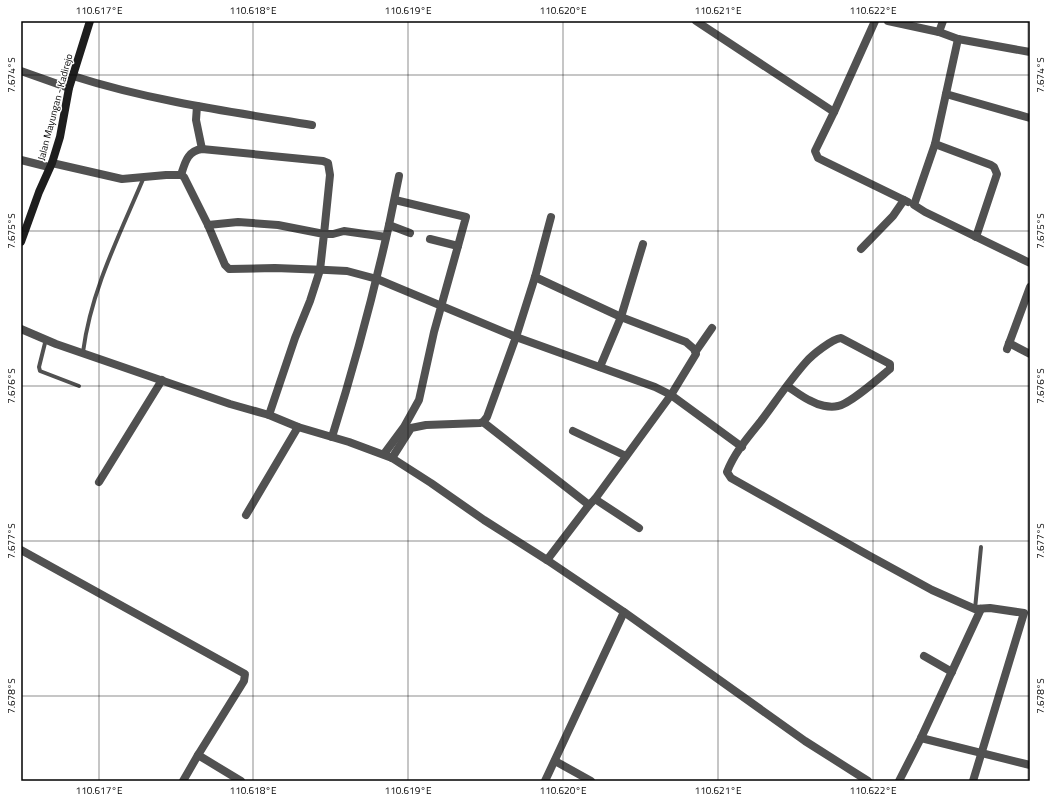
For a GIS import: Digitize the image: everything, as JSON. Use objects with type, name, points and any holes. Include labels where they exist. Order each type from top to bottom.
[{"type":"main road","name":"Jalan Mayungan - Kadirejo","points":[[21,242],[39,192],[51,165],[60,137],[73,76],[90,21]]},
{"type":"street","points":[[696,21],[834,112]]},
{"type":"street","points":[[875,21],[834,112],[816,147],[816,154],[818,158],[1030,263]]},
{"type":"street","points":[[888,21],[939,32],[958,39],[1030,52]]},
{"type":"street","points":[[939,32],[943,21]]},
{"type":"street","points":[[914,205],[935,144],[958,39]]},
{"type":"street","points":[[21,71],[70,88]]},
{"type":"street","points":[[73,76],[102,85],[197,106],[312,125]]},
{"type":"street","points":[[946,94],[1030,118]]},
{"type":"street","points":[[197,106],[196,120],[202,149]]},
{"type":"street","points":[[935,144],[991,164],[996,170],[997,174],[976,237]]},
{"type":"street","points":[[181,175],[188,156],[194,151],[202,149],[313,159],[323,161],[328,164],[330,175],[320,270],[269,415]]},
{"type":"street","points":[[21,160],[122,179],[181,175],[184,177],[208,225],[225,265],[229,269],[275,268],[347,271],[377,279],[516,337],[655,387],[671,395],[742,447]]},
{"type":"street","points":[[332,437],[377,279],[390,225],[399,176]]},
{"type":"street","points":[[388,456],[419,400],[440,305],[466,217],[395,200]]},
{"type":"street","points":[[861,249],[893,216],[904,200]]},
{"type":"street","points":[[483,422],[491,410],[516,337],[535,277],[551,217]]},
{"type":"street","points":[[208,225],[238,222],[278,225],[324,234],[333,234],[344,231],[386,237]]},
{"type":"street","points":[[390,225],[410,233]]},
{"type":"street","points":[[430,239],[458,246]]},
{"type":"street","points":[[600,366],[622,317],[644,244]]},
{"type":"street","points":[[535,277],[622,317],[686,342],[696,351]]},
{"type":"street","points":[[1030,287],[1008,346],[1030,354]]},
{"type":"street","points":[[547,560],[671,395],[696,356],[696,351],[712,328]]},
{"type":"street","points":[[21,329],[230,404],[269,415],[298,427],[388,456],[624,612],[806,741],[868,781]]},
{"type":"street","points":[[787,386],[810,401],[823,406],[837,407],[853,398],[890,369],[891,366],[890,364],[845,339],[838,339],[807,361],[787,386],[742,447],[728,469],[728,474],[731,478],[932,590],[978,609],[990,608],[1027,614],[973,781]]},
{"type":"street","points":[[99,482],[162,380]]},
{"type":"street","points":[[388,456],[411,428],[426,425],[483,422],[592,502],[639,528]]},
{"type":"street","points":[[246,514],[298,427]]},
{"type":"street","points":[[573,431],[626,456]]},
{"type":"street","points":[[21,550],[245,674],[244,681],[183,781]]},
{"type":"street","points":[[899,781],[952,672],[978,609]]},
{"type":"street","points":[[546,781],[624,612]]},
{"type":"street","points":[[924,656],[952,672]]},
{"type":"street","points":[[921,738],[1030,765]]},
{"type":"street","points":[[198,755],[241,781]]},
{"type":"street","points":[[555,761],[591,781]]},
{"type":"lane","points":[[83,352],[85,335],[106,266],[117,237],[144,177]]},
{"type":"lane","points":[[46,339],[39,367],[40,371],[79,386]]},
{"type":"lane","points":[[978,609],[981,547]]}]
